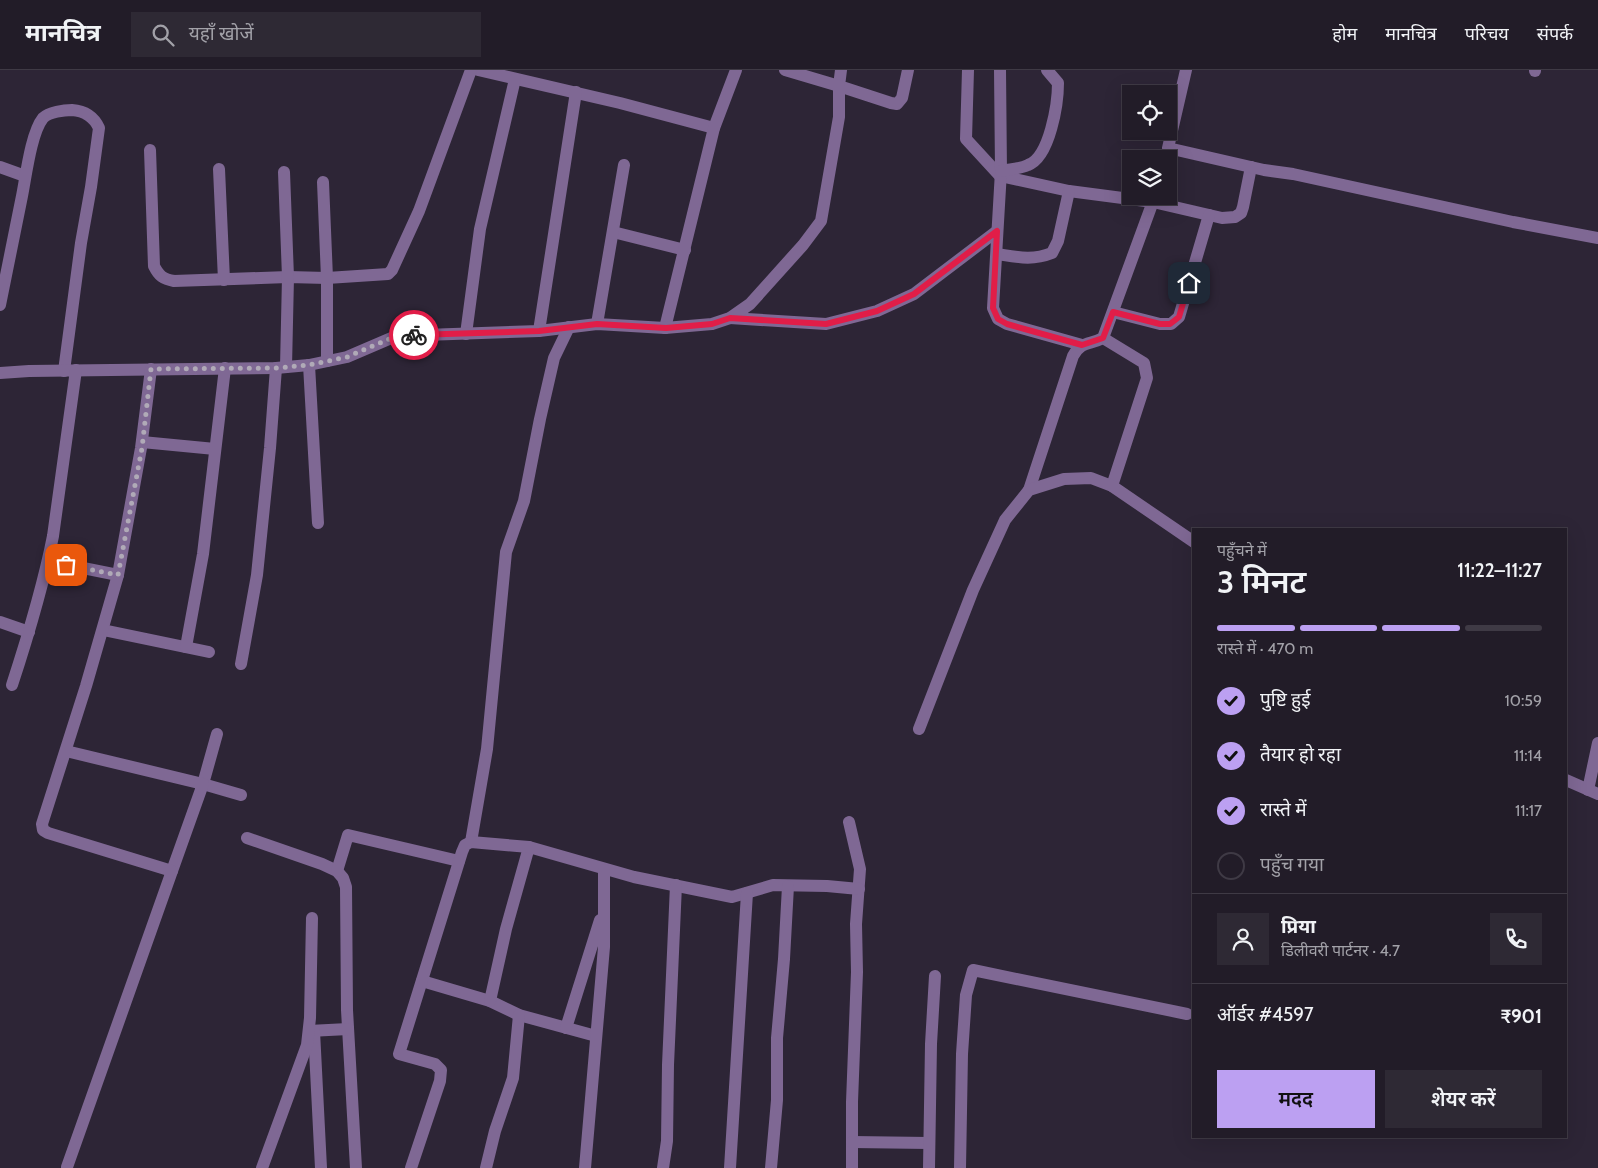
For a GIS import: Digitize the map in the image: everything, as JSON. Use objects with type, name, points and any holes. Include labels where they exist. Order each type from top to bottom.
[{"type":"street","points":[[150,150],[154,266],[159,276],[165,280],[327,278],[388,274],[392,270],[419,211],[470,70]]},
{"type":"street","points":[[478,70],[576,92],[714,128]]},
{"type":"street","points":[[666,328],[714,128],[736,70]]},
{"type":"street","points":[[784,70],[819,74],[840,86],[897,104],[902,98],[908,70]]},
{"type":"street","points":[[0,373],[309,365],[347,357],[396,336],[539,331],[597,324],[666,328],[712,324],[730,318],[750,304],[803,245],[821,221],[839,117],[841,70]]},
{"type":"street","points":[[968,70],[966,139],[1000,174],[1069,191],[1122,196]]},
{"type":"street","points":[[1000,70],[1000,174],[993,308],[998,319],[1007,324],[1082,345]]},
{"type":"street","points":[[1000,174],[1030,165],[1044,150],[1058,99],[1058,82],[1047,70]]},
{"type":"street","points":[[1169,150],[1186,70]]},
{"type":"street","points":[[466,334],[480,229],[515,79]]},
{"type":"street","points":[[539,331],[576,92]]},
{"type":"street","points":[[0,305],[25,176],[37,128],[45,116],[55,112],[72,110],[86,113],[95,120],[99,128],[81,243],[53,536],[30,632],[12,686]]},
{"type":"street","points":[[1177,155],[1293,174],[1513,222],[1598,238]]},
{"type":"street","points":[[597,324],[624,165]]},
{"type":"street","points":[[0,167],[25,176]]},
{"type":"street","points":[[1174,205],[1222,218],[1235,217],[1243,207],[1251,167]]},
{"type":"street","points":[[219,169],[224,280]]},
{"type":"street","points":[[241,664],[257,575],[270,448],[281,367],[288,277],[284,172]]},
{"type":"street","points":[[323,182],[327,278],[327,361]]},
{"type":"street","points":[[997,254],[1031,259],[1041,258],[1052,253],[1058,240],[1069,191]]},
{"type":"street","points":[[1103,338],[1152,205]]},
{"type":"street","points":[[1113,312],[1160,324],[1170,324],[1179,317],[1208,215]]},
{"type":"street","points":[[730,318],[826,324],[877,311],[914,294],[997,231]]},
{"type":"street","points":[[613,232],[685,250]]},
{"type":"street","points":[[471,842],[487,749],[506,552],[524,501],[554,358],[569,327]]},
{"type":"street","points":[[919,729],[973,590],[1005,520],[1029,490],[1073,356],[1077,348],[1082,345],[1103,338]]},
{"type":"street","points":[[1103,338],[1144,364],[1147,378],[1112,486]]},
{"type":"street","points":[[309,365],[318,523]]},
{"type":"street","points":[[186,647],[203,554],[225,368]]},
{"type":"street","points":[[151,369],[142,442],[118,575],[66,751],[44,816],[43,830],[172,871]]},
{"type":"street","points":[[142,442],[215,449]]},
{"type":"street","points":[[1029,490],[1064,479],[1091,478],[1112,486],[1192,541]]},
{"type":"street","points":[[48,561],[118,575]]},
{"type":"street","points":[[0,622],[30,632]]},
{"type":"street","points":[[103,630],[210,652]]},
{"type":"street","points":[[68,1167],[203,784],[217,734]]},
{"type":"street","points":[[1567,780],[1593,792],[1598,742]]},
{"type":"street","points":[[66,751],[241,795]]},
{"type":"street","points":[[849,822],[860,869],[856,924],[857,972],[852,1102],[852,1168]]},
{"type":"street","points":[[337,871],[348,835],[459,861]]},
{"type":"street","points":[[247,838],[337,871],[343,878],[346,886],[348,1029],[356,1168]]},
{"type":"street","points":[[411,1168],[440,1081],[441,1070],[435,1064],[399,1054],[459,861],[465,846],[471,842],[528,848],[604,870],[732,897],[774,885],[828,886],[859,889]]},
{"type":"street","points":[[490,1001],[506,929],[528,848]]},
{"type":"street","points":[[585,1168],[604,948],[604,870]]},
{"type":"street","points":[[663,1168],[667,1141],[668,1065],[676,885]]},
{"type":"street","points":[[771,1168],[777,1100],[777,1038],[788,886]]},
{"type":"street","points":[[730,1168],[747,893]]},
{"type":"street","points":[[566,1028],[604,908]]},
{"type":"street","points":[[312,918],[312,1031],[320,1168]]},
{"type":"street","points":[[960,1168],[962,1054],[966,995],[973,970],[1187,1014]]},
{"type":"street","points":[[929,1168],[935,976]]},
{"type":"street","points":[[422,981],[490,1001],[519,1015],[596,1036]]},
{"type":"street","points":[[486,1168],[495,1131],[513,1078],[519,1015]]},
{"type":"street","points":[[312,1031],[348,1029]]},
{"type":"street","points":[[262,1168],[312,1031]]},
{"type":"street","points":[[852,1142],[929,1143]]},
{"type":"way so far","points":[[66,565],[118,575],[142,448],[151,369],[276,368],[309,365],[347,357],[396,336],[414,335]]},
{"type":"route","points":[[414,335],[539,331],[597,324],[666,328],[712,324],[730,318],[826,324],[877,311],[914,294],[997,231],[993,308],[998,319],[1007,324],[1055,338],[1082,345],[1103,338],[1113,312],[1160,324],[1170,324],[1179,317],[1189,283]]}]
